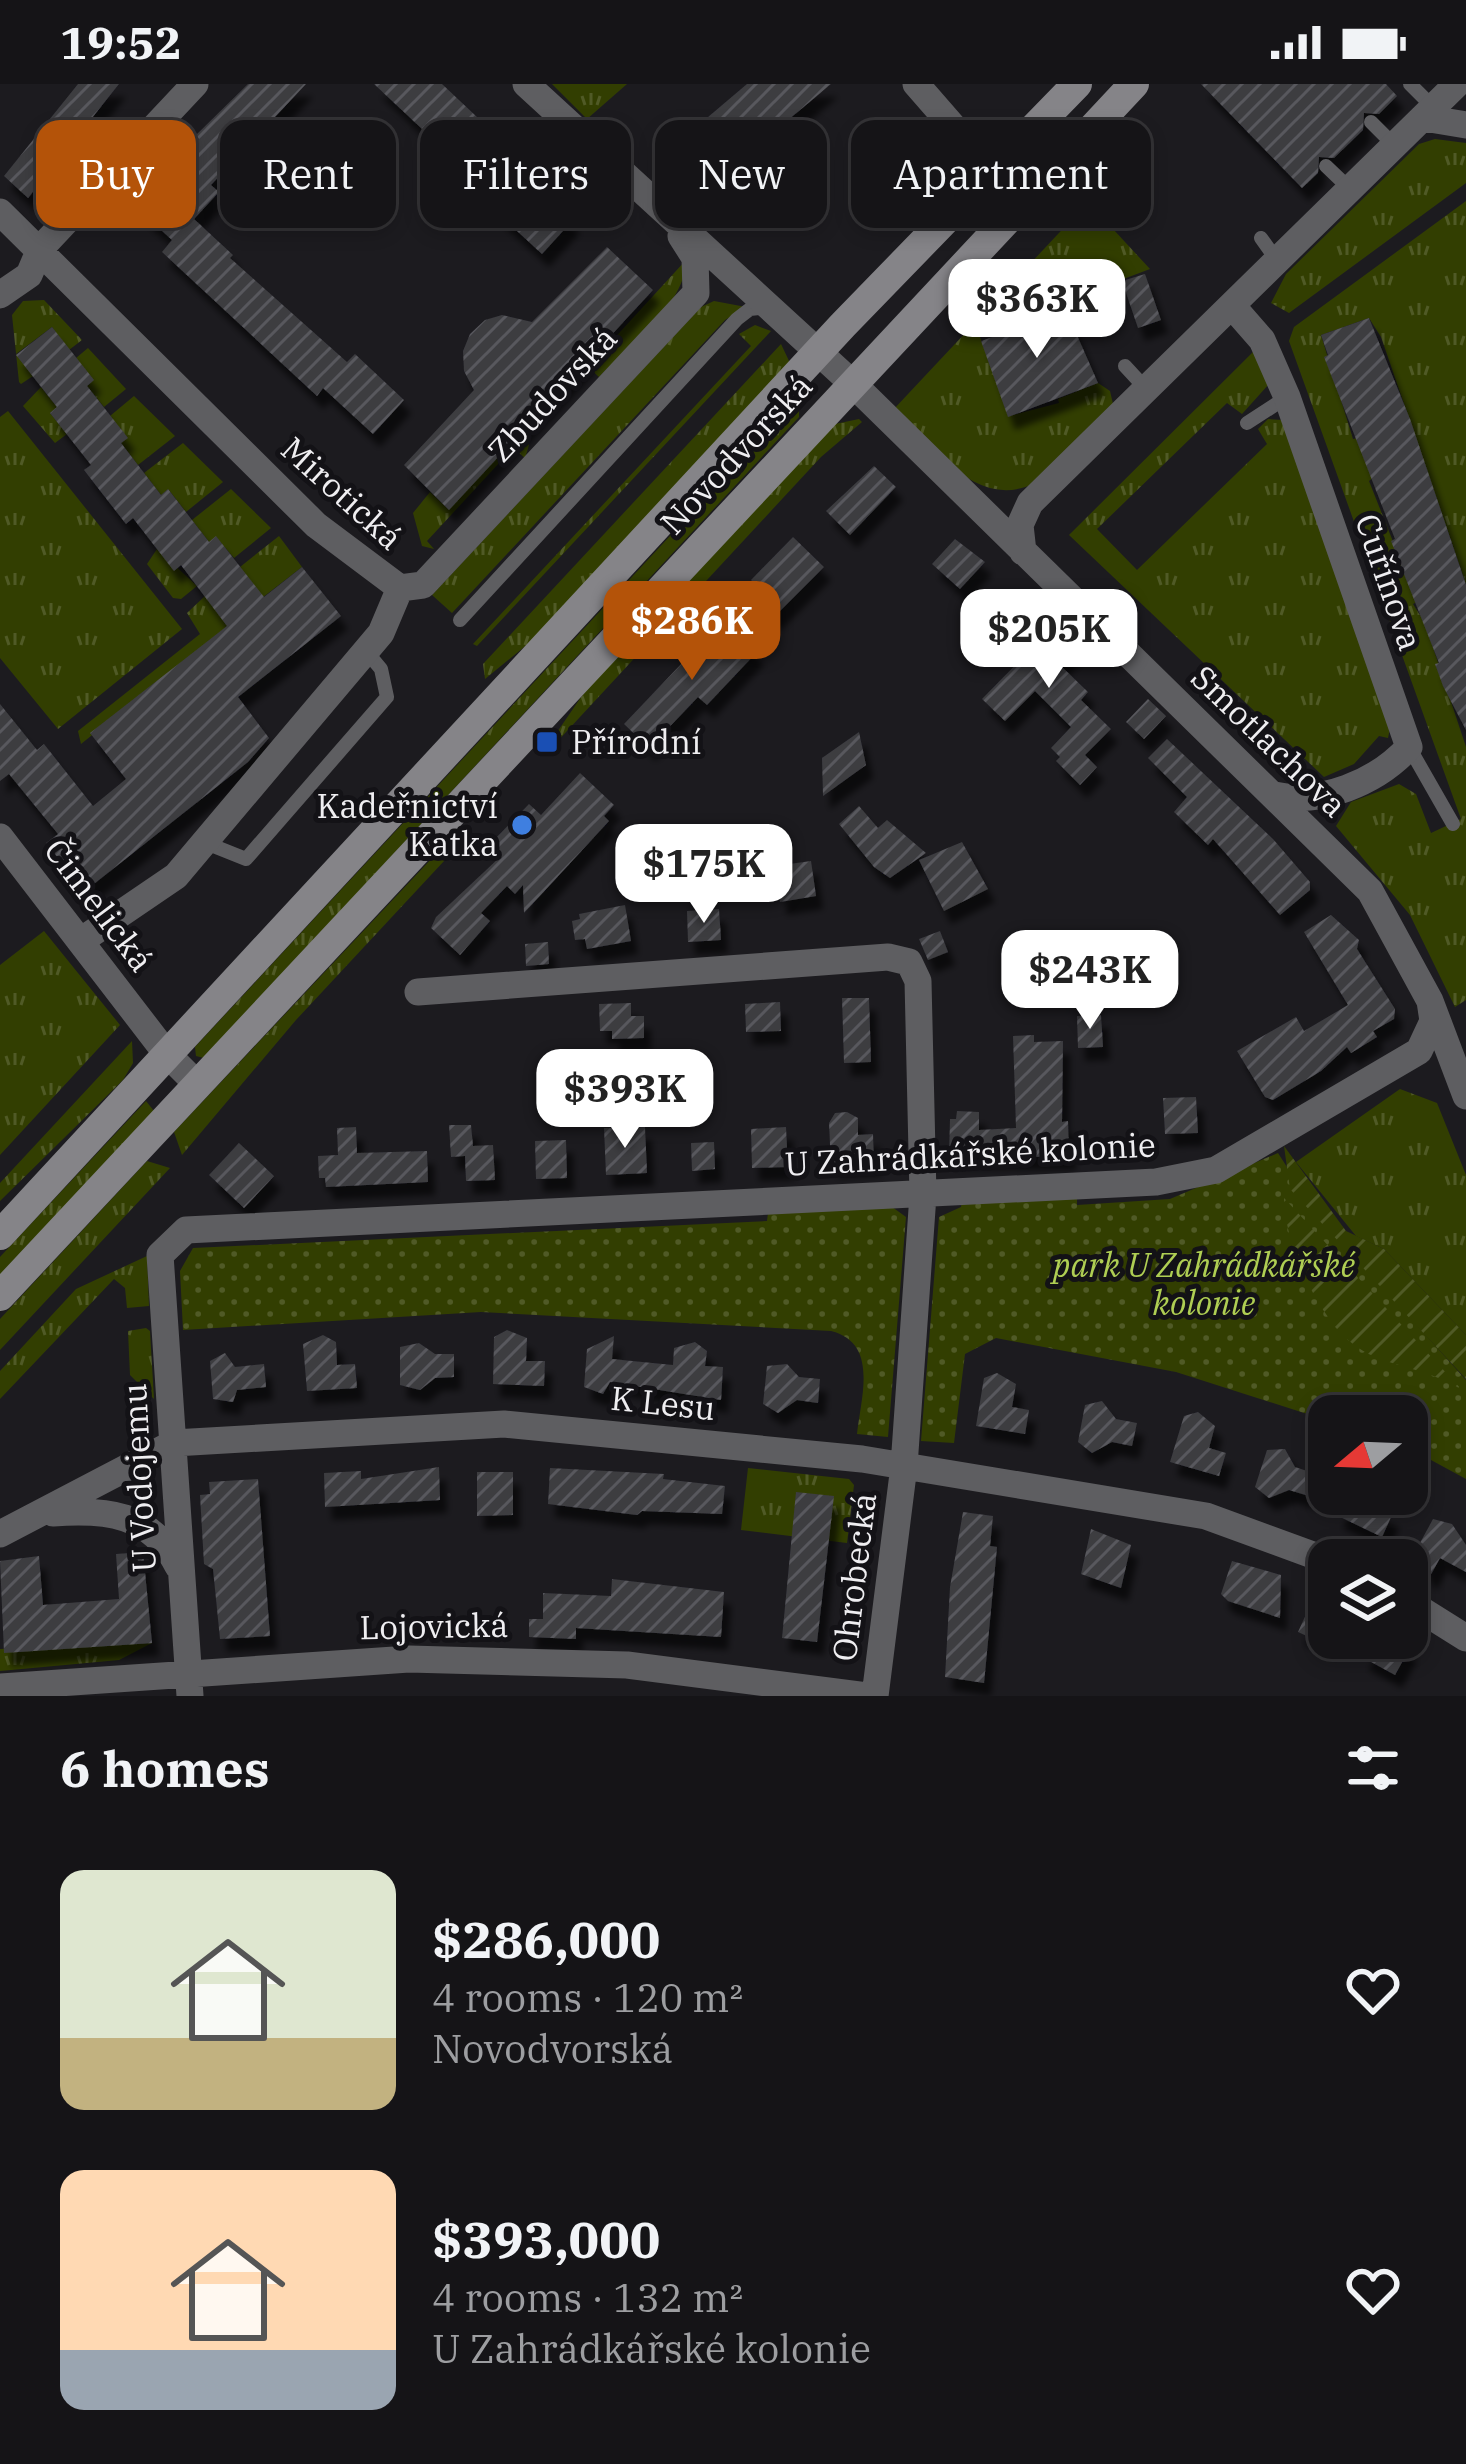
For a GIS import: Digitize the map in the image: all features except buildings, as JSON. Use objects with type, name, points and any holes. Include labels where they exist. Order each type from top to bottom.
[{"type":"main road","name":"Novodvorská","points":[[1041,120],[1077,84]]},
{"type":"main road","name":"Novodvorská","points":[[0,1296],[1134,84]]},
{"type":"main road","name":"Novodvorská","points":[[0,1235],[936,228]]},
{"type":"street","points":[[0,295],[29,275],[40,249],[195,84]]},
{"type":"street","name":"Zbudovská","points":[[526,84],[655,204]]},
{"type":"street","points":[[916,84],[947,120]]},
{"type":"street","points":[[1023,552],[1020,526],[1030,503],[1234,308],[1269,248],[1350,188],[1457,84]]},
{"type":"street","points":[[1429,113],[1466,125]]},
{"type":"street","name":"Mirotická","points":[[0,212],[316,525],[400,588],[381,632],[176,876],[82,940]]},
{"type":"street","name":"Zbudovská","points":[[400,588],[423,584],[697,293],[695,258],[678,228]]},
{"type":"street","name":"Zbudovská","points":[[681,228],[852,383]]},
{"type":"street","name":"Cuřínova","points":[[1234,308],[1262,340],[1287,397],[1409,747]]},
{"type":"street","name":"Smotlachova","points":[[852,383],[1370,891],[1430,1001],[1466,1096]]},
{"type":"street","points":[[962,492],[1009,510],[1030,503]]},
{"type":"street","points":[[1274,795],[1294,800],[1333,793],[1409,747]]},
{"type":"street","points":[[1314,835],[1316,817],[1333,793]]},
{"type":"street","name":"Čimelická","points":[[0,837],[166,1053]]},
{"type":"street","points":[[418,992],[888,957],[909,962],[918,982],[923,1195],[904,1466]]},
{"type":"street","name":"U Zahrádkářské kolonie","points":[[160,1256],[186,1230],[229,1226],[1156,1182],[1216,1170],[1419,1052],[1433,1022],[1430,1001]]},
{"type":"street","points":[[166,1053],[196,1083]]},
{"type":"street","name":"U Vodojemu","points":[[160,1256],[189,1684]]},
{"type":"street","name":"K Lesu","points":[[0,1534],[173,1443],[504,1424],[904,1466],[1206,1516],[1308,1554]]},
{"type":"street","name":"Ohrobecká","points":[[871,1696],[904,1466]]},
{"type":"street","points":[[43,1514],[101,1509],[131,1517],[170,1550],[180,1570]]},
{"type":"street","points":[[1428,1614],[1466,1638]]},
{"type":"street","name":"Lojovická","points":[[0,1688],[189,1684],[409,1659],[626,1665],[871,1696]]},
{"type":"lane","points":[[1410,84],[1429,113]]},
{"type":"lane","points":[[1371,122],[1395,146]]},
{"type":"lane","points":[[1326,166],[1350,188]]},
{"type":"lane","points":[[1214,287],[1234,308]]},
{"type":"lane","points":[[460,620],[737,319],[750,309],[769,307]]},
{"type":"lane","points":[[1125,366],[1148,391]]},
{"type":"lane","points":[[1247,423],[1287,397]]},
{"type":"lane","points":[[206,842],[246,859],[387,697],[381,670],[366,651]]},
{"type":"lane","points":[[1409,747],[1453,824]]},
{"type":"green space","points":[[552,84],[627,84],[587,119]]},
{"type":"green space","points":[[1435,139],[1466,143],[1466,183],[1289,313],[1271,303],[1286,274],[1419,144]]},
{"type":"green space","points":[[1466,201],[1466,584],[1381,337],[1369,318],[1321,335],[1353,439],[1358,438],[1373,478],[1369,481],[1417,602],[1413,604],[1425,623],[1466,747],[1466,1000],[1455,1007],[1410,915],[1336,826],[1351,802],[1399,784],[1416,794],[1431,833],[1461,819],[1289,341],[1294,327]]},
{"type":"green space","points":[[1064,228],[1112,228],[1150,269],[1065,301],[1052,315],[1035,322],[1027,304],[1012,330],[980,337],[1009,416],[1059,403],[1058,399],[1098,383],[1110,391],[1113,404],[1035,483],[1014,490],[975,482],[940,457],[893,410]]},
{"type":"green space","points":[[686,260],[677,292],[666,308],[599,377],[588,367]]},
{"type":"green space","points":[[44,300],[82,340],[69,350],[52,327],[16,354],[12,315],[23,301]]},
{"type":"green space","points":[[714,301],[746,307],[725,320],[452,613],[432,595],[701,307]]},
{"type":"green space","points":[[755,325],[771,331],[477,646],[473,644],[751,346],[739,334]]},
{"type":"green space","points":[[781,344],[790,363],[540,634],[485,679],[483,664]]},
{"type":"green space","points":[[88,348],[126,389],[104,407],[87,386],[93,380],[76,358]]},
{"type":"green space","points":[[1254,351],[1269,384],[1242,414],[1227,403],[1097,529],[1137,570],[1267,444],[1258,429],[1268,419],[1282,420],[1391,724],[1388,738],[1379,736],[1354,764],[1324,777],[1069,535]]},
{"type":"green space","points":[[16,354],[33,376],[21,384],[19,382]]},
{"type":"green space","points":[[41,387],[57,407],[50,413],[67,434],[55,443],[23,406]]},
{"type":"green space","points":[[134,396],[175,436],[138,465],[121,443],[127,437],[110,416]]},
{"type":"green space","points":[[799,407],[799,417],[204,1058],[196,1056],[195,1047],[789,408]]},
{"type":"green space","points":[[8,411],[182,629],[58,729],[0,658],[0,417]]},
{"type":"green space","points":[[862,422],[821,457],[554,745],[551,741],[590,684],[835,424]]},
{"type":"green space","points":[[523,430],[529,445],[525,458],[513,448],[427,541],[434,549],[422,546],[413,513],[430,492],[448,509]]},
{"type":"green space","points":[[183,443],[223,482],[186,512],[169,490],[161,495],[144,473]]},
{"type":"green space","points":[[231,489],[271,528],[234,558],[216,537],[209,542],[192,520]]},
{"type":"green space","points":[[279,536],[302,567],[258,601],[240,567]]},
{"type":"green space","points":[[157,549],[197,586],[181,599],[173,598],[147,564]]},
{"type":"green space","points":[[205,596],[240,616],[81,744],[78,731],[200,634],[187,613]]},
{"type":"green space","points":[[451,838],[458,846],[296,1020],[182,1155],[174,1132]]},
{"type":"green space","points":[[44,931],[120,1025],[0,1155],[0,965]]},
{"type":"green space","points":[[132,1041],[133,1063],[123,1080],[0,1201],[0,1183]]},
{"type":"green space","points":[[1400,1089],[1437,1103],[1466,1175],[1466,1335],[1384,1249],[1356,1236],[1296,1162]]},
{"type":"green space","points":[[146,1101],[154,1111],[0,1277],[0,1257]]},
{"type":"green space","points":[[1284,1146],[1346,1231],[1384,1249],[1466,1335],[1466,1379],[1290,1189]]},
{"type":"green space","name":"park U Zahrádkářské kolonie","points":[[1278,1153],[1317,1214],[1466,1380],[1466,1479],[1428,1458],[1428,1395],[1308,1395],[1308,1414],[1176,1372],[996,1338],[965,1354],[954,1443],[921,1441],[939,1217],[961,1207],[962,1201],[1077,1196],[1077,1205],[1170,1199]]},
{"type":"green space","points":[[147,1161],[170,1168],[0,1350],[0,1319]]},
{"type":"green space","points":[[1284,1198],[1462,1390],[1380,1359],[1343,1335],[1306,1280],[1290,1237]]},
{"type":"green space","points":[[888,1204],[906,1217],[888,1437],[857,1434],[864,1373],[861,1359],[846,1337],[831,1331],[481,1312],[183,1330],[180,1271],[193,1248],[767,1221],[768,1213]]},
{"type":"green space","points":[[147,1256],[149,1306],[127,1308],[125,1288],[114,1279],[0,1399],[0,1371],[76,1289]]},
{"type":"green space","points":[[128,1331],[150,1331],[154,1399],[130,1375]]},
{"type":"green space","points":[[748,1468],[849,1479],[854,1485],[847,1543],[741,1530]]},
{"type":"green space","points":[[152,1643],[119,1660],[0,1671],[0,1649]]},
{"type":"place","name":"Přírodní","points":[[547,742]]},
{"type":"place","name":"Kadeřnictví Katka","points":[[522,825]]}]
